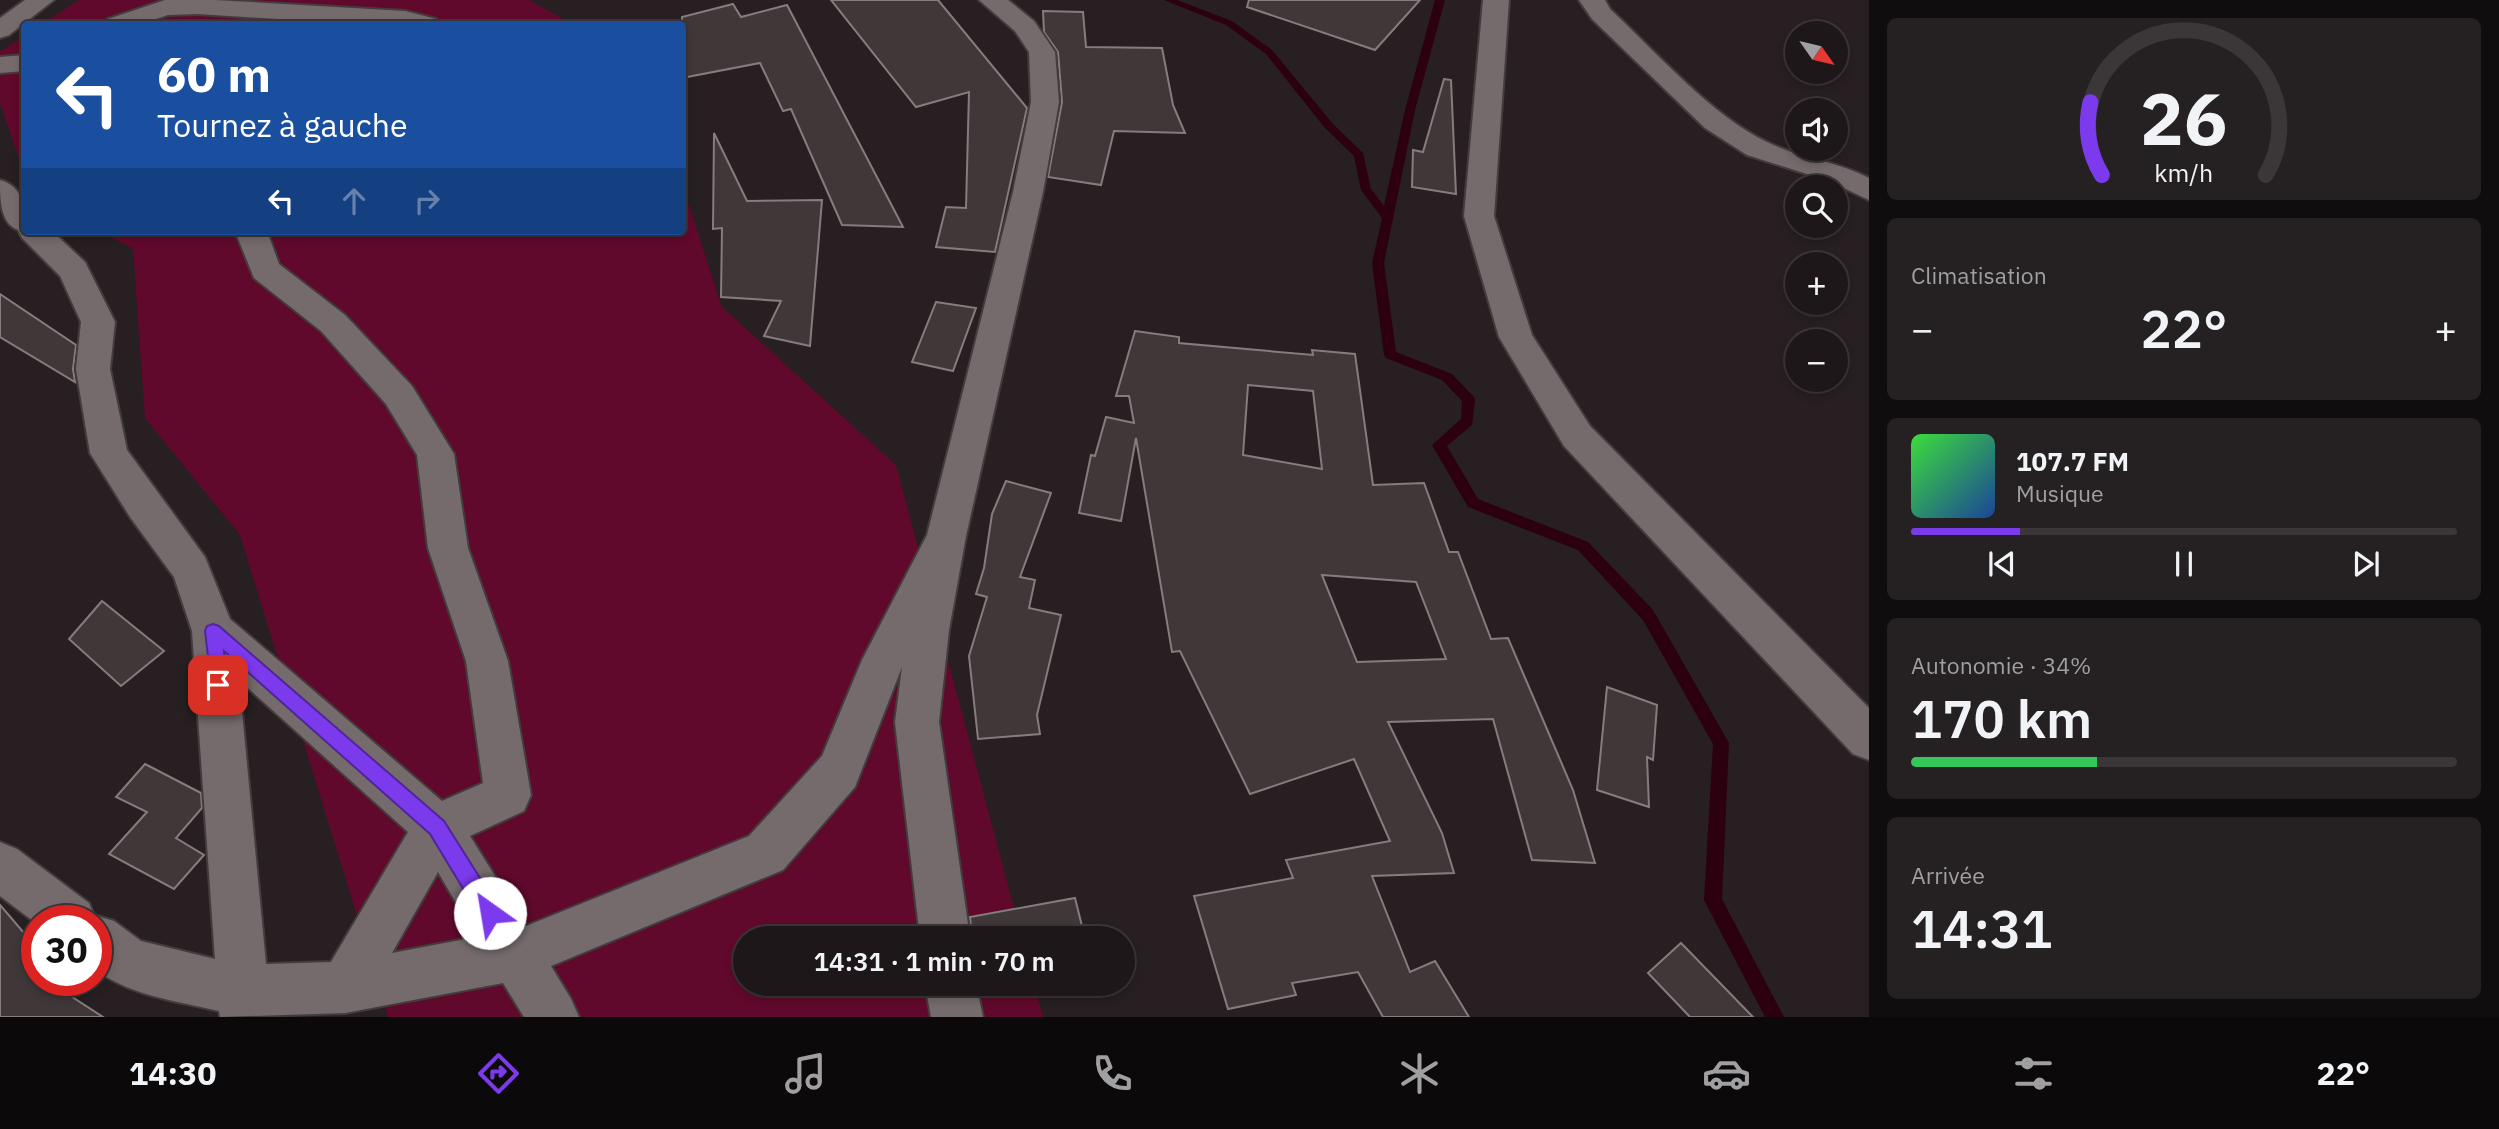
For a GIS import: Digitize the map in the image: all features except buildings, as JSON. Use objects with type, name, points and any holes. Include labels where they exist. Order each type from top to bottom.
[{"type":"street","points":[[0,30],[41,0]]},
{"type":"street","points":[[943,926],[917,722],[928,630],[946,536],[1028,192],[1045,103],[1042,52],[1025,26],[992,0]]},
{"type":"street","points":[[1496,0],[1479,216],[1516,337],[1577,436],[1869,739]]},
{"type":"street","points":[[1592,0],[1601,14],[1715,121],[1756,149],[1839,174],[1869,190]]},
{"type":"street","points":[[126,21],[165,8],[198,6],[414,21]]},
{"type":"street","points":[[0,65],[21,63]]},
{"type":"street","points":[[0,190],[21,218]]},
{"type":"street","points":[[37,235],[74,270],[97,322],[93,369],[109,453],[191,569],[213,631],[244,1004]]},
{"type":"street","points":[[252,235],[265,270],[333,323],[399,395],[435,454],[448,548],[487,661],[508,795],[437,827],[345,987]]},
{"type":"street","points":[[112,951],[130,964],[244,1004],[516,955],[766,853],[839,771],[877,674],[946,536]]},
{"type":"street","points":[[213,631],[437,827],[553,1017]]},
{"type":"street","points":[[0,866],[52,905]]},
{"type":"street","points":[[953,996],[957,1017]]},
{"type":"shaded area","points":[[79,0],[529,0],[567,21],[47,21]]},
{"type":"shaded area","points":[[21,38],[21,164],[0,103],[0,52]]},
{"type":"shaded area","points":[[686,196],[722,307],[896,465],[1019,926],[733,926],[733,996],[1037,996],[1043,1017],[388,1017],[240,535],[145,418],[133,249],[107,235],[686,235]]},
{"type":"waterway","points":[[1169,0],[1229,23],[1269,52],[1329,126],[1359,155],[1366,190],[1388,217]]},
{"type":"waterway","points":[[1388,217],[1410,110],[1440,0]]},
{"type":"waterway","points":[[1388,217],[1378,263],[1390,355],[1447,377],[1469,400],[1467,421],[1439,445],[1473,503],[1583,546],[1648,615],[1721,743],[1713,900],[1775,1017]]},
{"type":"route","points":[[218,685],[213,631],[437,827],[490,913]]}]
